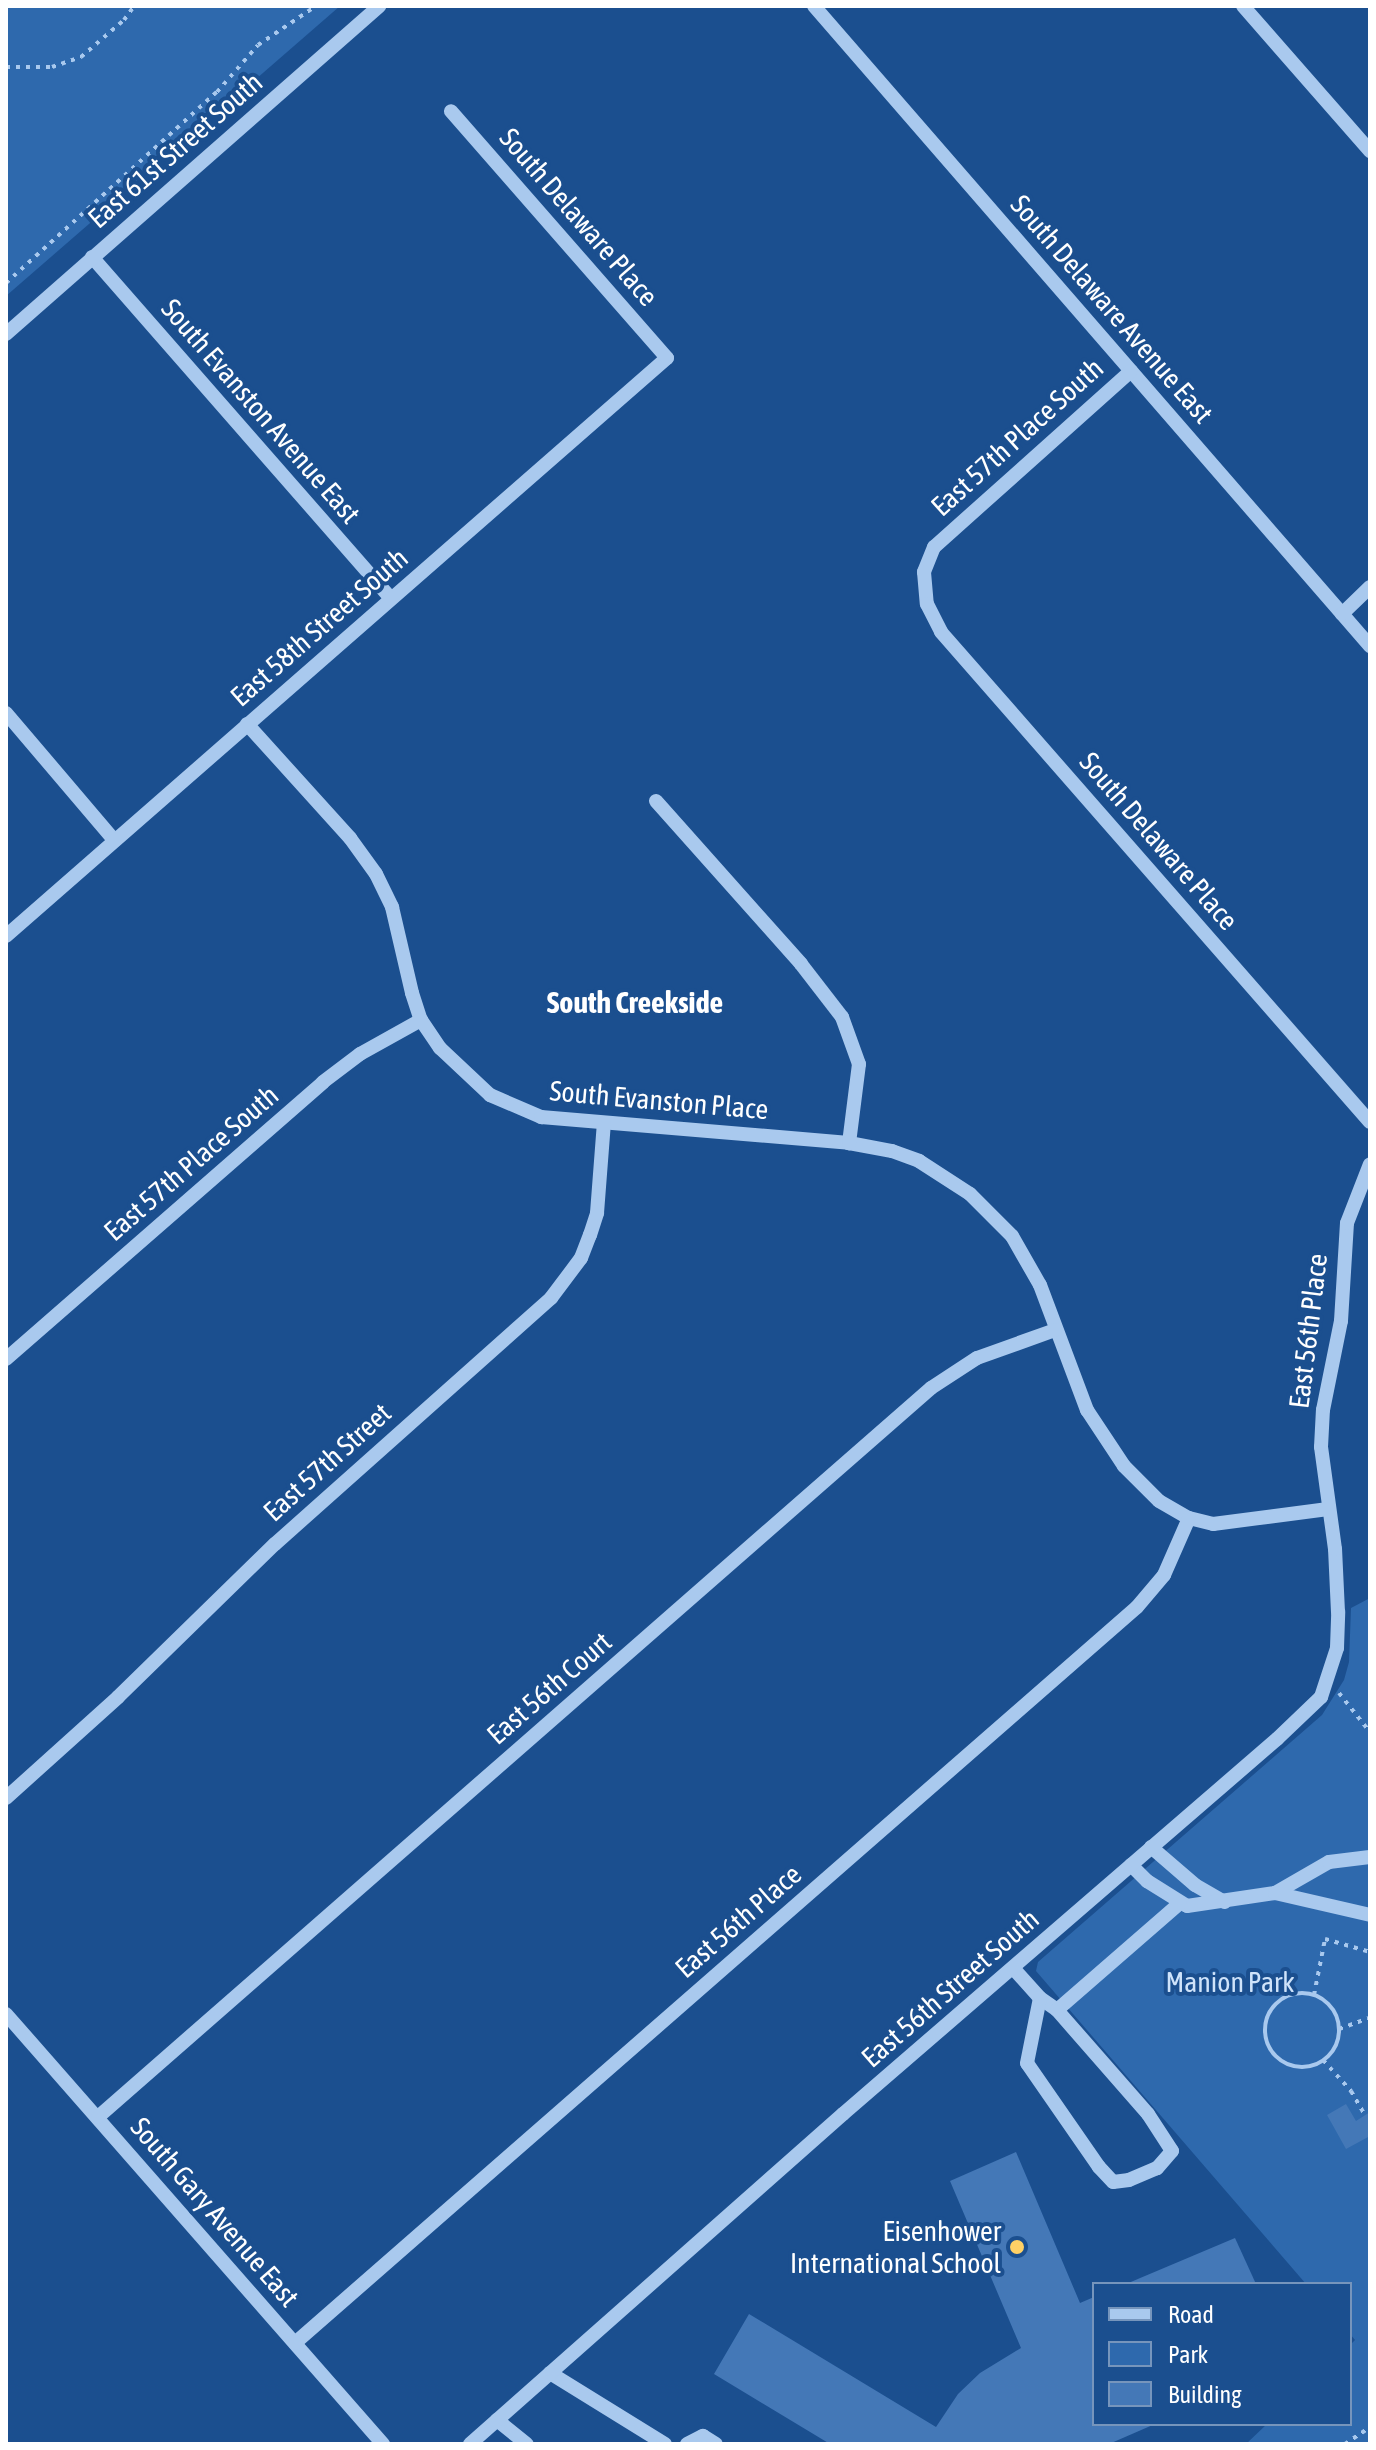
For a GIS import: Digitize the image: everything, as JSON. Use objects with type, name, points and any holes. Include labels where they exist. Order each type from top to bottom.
[{"type":"street","name":"East 61st Street South","points":[[6,334],[379,6]]},
{"type":"street","name":"South Delaware Avenue East","points":[[814,6],[1370,646]]},
{"type":"street","points":[[1243,6],[1370,151]]},
{"type":"street","name":"South Delaware Place","points":[[451,111],[667,358]]},
{"type":"street","name":"South Evanston Avenue East","points":[[92,257],[391,599]]},
{"type":"street","name":"East 58th Street South","points":[[6,936],[667,358]]},
{"type":"street","name":"East 57th Place South","points":[[924,587],[927,561],[950,529],[1131,371]]},
{"type":"street","name":"South Delaware Place","points":[[924,587],[932,619],[941,632],[1370,1122]]},
{"type":"street","points":[[1342,614],[1370,587]]},
{"type":"street","points":[[6,713],[114,840]]},
{"type":"street","name":"South Evanston Place","points":[[247,724],[350,838],[376,874],[392,907],[421,1020],[440,1048],[490,1095],[541,1117],[849,1143]]},
{"type":"street","points":[[656,801],[801,964],[842,1017],[859,1064],[849,1143],[892,1151],[919,1161],[970,1194],[992,1214],[1027,1257],[1073,1379],[1105,1439],[1141,1484],[1159,1501],[1189,1518],[1213,1524],[1328,1509]]},
{"type":"street","name":"East 57th Place South","points":[[6,1359],[323,1082],[360,1054],[421,1020]]},
{"type":"street","name":"East 57th Street","points":[[6,1798],[118,1697],[275,1544],[551,1298],[581,1258],[597,1213],[604,1123]]},
{"type":"street","name":"East 56th Place","points":[[1328,1509],[1321,1447],[1323,1410],[1341,1321],[1347,1223],[1370,1164]]},
{"type":"street","name":"East 56th Court","points":[[98,2117],[941,1381],[977,1358],[1055,1330]]},
{"type":"street","name":"East 56th Street South","points":[[470,2444],[1277,1739],[1321,1697],[1337,1648],[1338,1583],[1328,1509]]},
{"type":"street","name":"East 56th Place","points":[[295,2343],[1137,1607],[1164,1575],[1189,1518]]},
{"type":"street","points":[[1151,1847],[1195,1885],[1224,1902]]},
{"type":"street","points":[[1131,1865],[1187,1906],[1275,1893],[1329,1862],[1370,1857]]},
{"type":"street","points":[[1275,1893],[1370,1915]]},
{"type":"street","points":[[1057,2010],[1180,1903]]},
{"type":"street","points":[[1013,1968],[1040,1998],[1057,2010],[1148,2114],[1172,2151],[1157,2168],[1129,2180],[1113,2182],[1027,2063],[1040,1998]]},
{"type":"street","name":"South Gary Avenue East","points":[[6,2014],[383,2444]]},
{"type":"street","points":[[550,2373],[665,2444]]},
{"type":"street","points":[[497,2420],[527,2444]]},
{"type":"street","points":[[687,2444],[703,2436],[716,2444]]},
{"type":"path","points":[[6,67],[52,67],[81,57],[124,20],[134,6]]},
{"type":"path","points":[[6,283],[217,92],[258,45],[316,6]]},
{"type":"path","points":[[1370,1674],[1370,1692]]},
{"type":"path","points":[[1335,1689],[1370,1732]]},
{"type":"path","points":[[1314,1995],[1325,1939],[1370,1952]]},
{"type":"path","points":[[1293,1995],[1314,1995],[1328,2003],[1335,2013],[1339,2029],[1334,2048],[1323,2060],[1306,2067],[1283,2062],[1268,2044],[1266,2033],[1267,2020],[1281,2000],[1293,1995]]},
{"type":"path","points":[[1339,2029],[1370,2018]]},
{"type":"path","points":[[1323,2060],[1351,2091],[1365,2115]]},
{"type":"path","points":[[1345,2444],[1370,2427]]},
{"type":"green space","points":[[6,6],[340,6],[6,296]]},
{"type":"green space","name":"Manion Park","points":[[1370,1598],[1370,2444],[1246,2444],[1265,2426],[1352,2426],[1352,2343],[1355,2340],[1352,2336],[1352,2282],[1304,2282],[1036,1971],[1038,1962],[1322,1715],[1344,1680],[1349,1662],[1351,1608]]},
{"type":"building","points":[[1346,2104],[1356,2121],[1370,2112],[1370,2136],[1346,2149],[1327,2115]]},
{"type":"building","name":"Eisenhower International School","points":[[1016,2152],[1080,2303],[1092,2298],[1092,2426],[1150,2426],[1109,2444],[830,2444],[714,2374],[749,2314],[936,2427],[958,2394],[980,2373],[1021,2348],[950,2181]]},
{"type":"building","points":[[1235,2238],[1255,2282],[1131,2282]]},
{"type":"place","name":"Eisenhower International School","points":[[1017,2247]]},
{"type":"district","name":"South Creekside","points":[[635,1002]]}]
